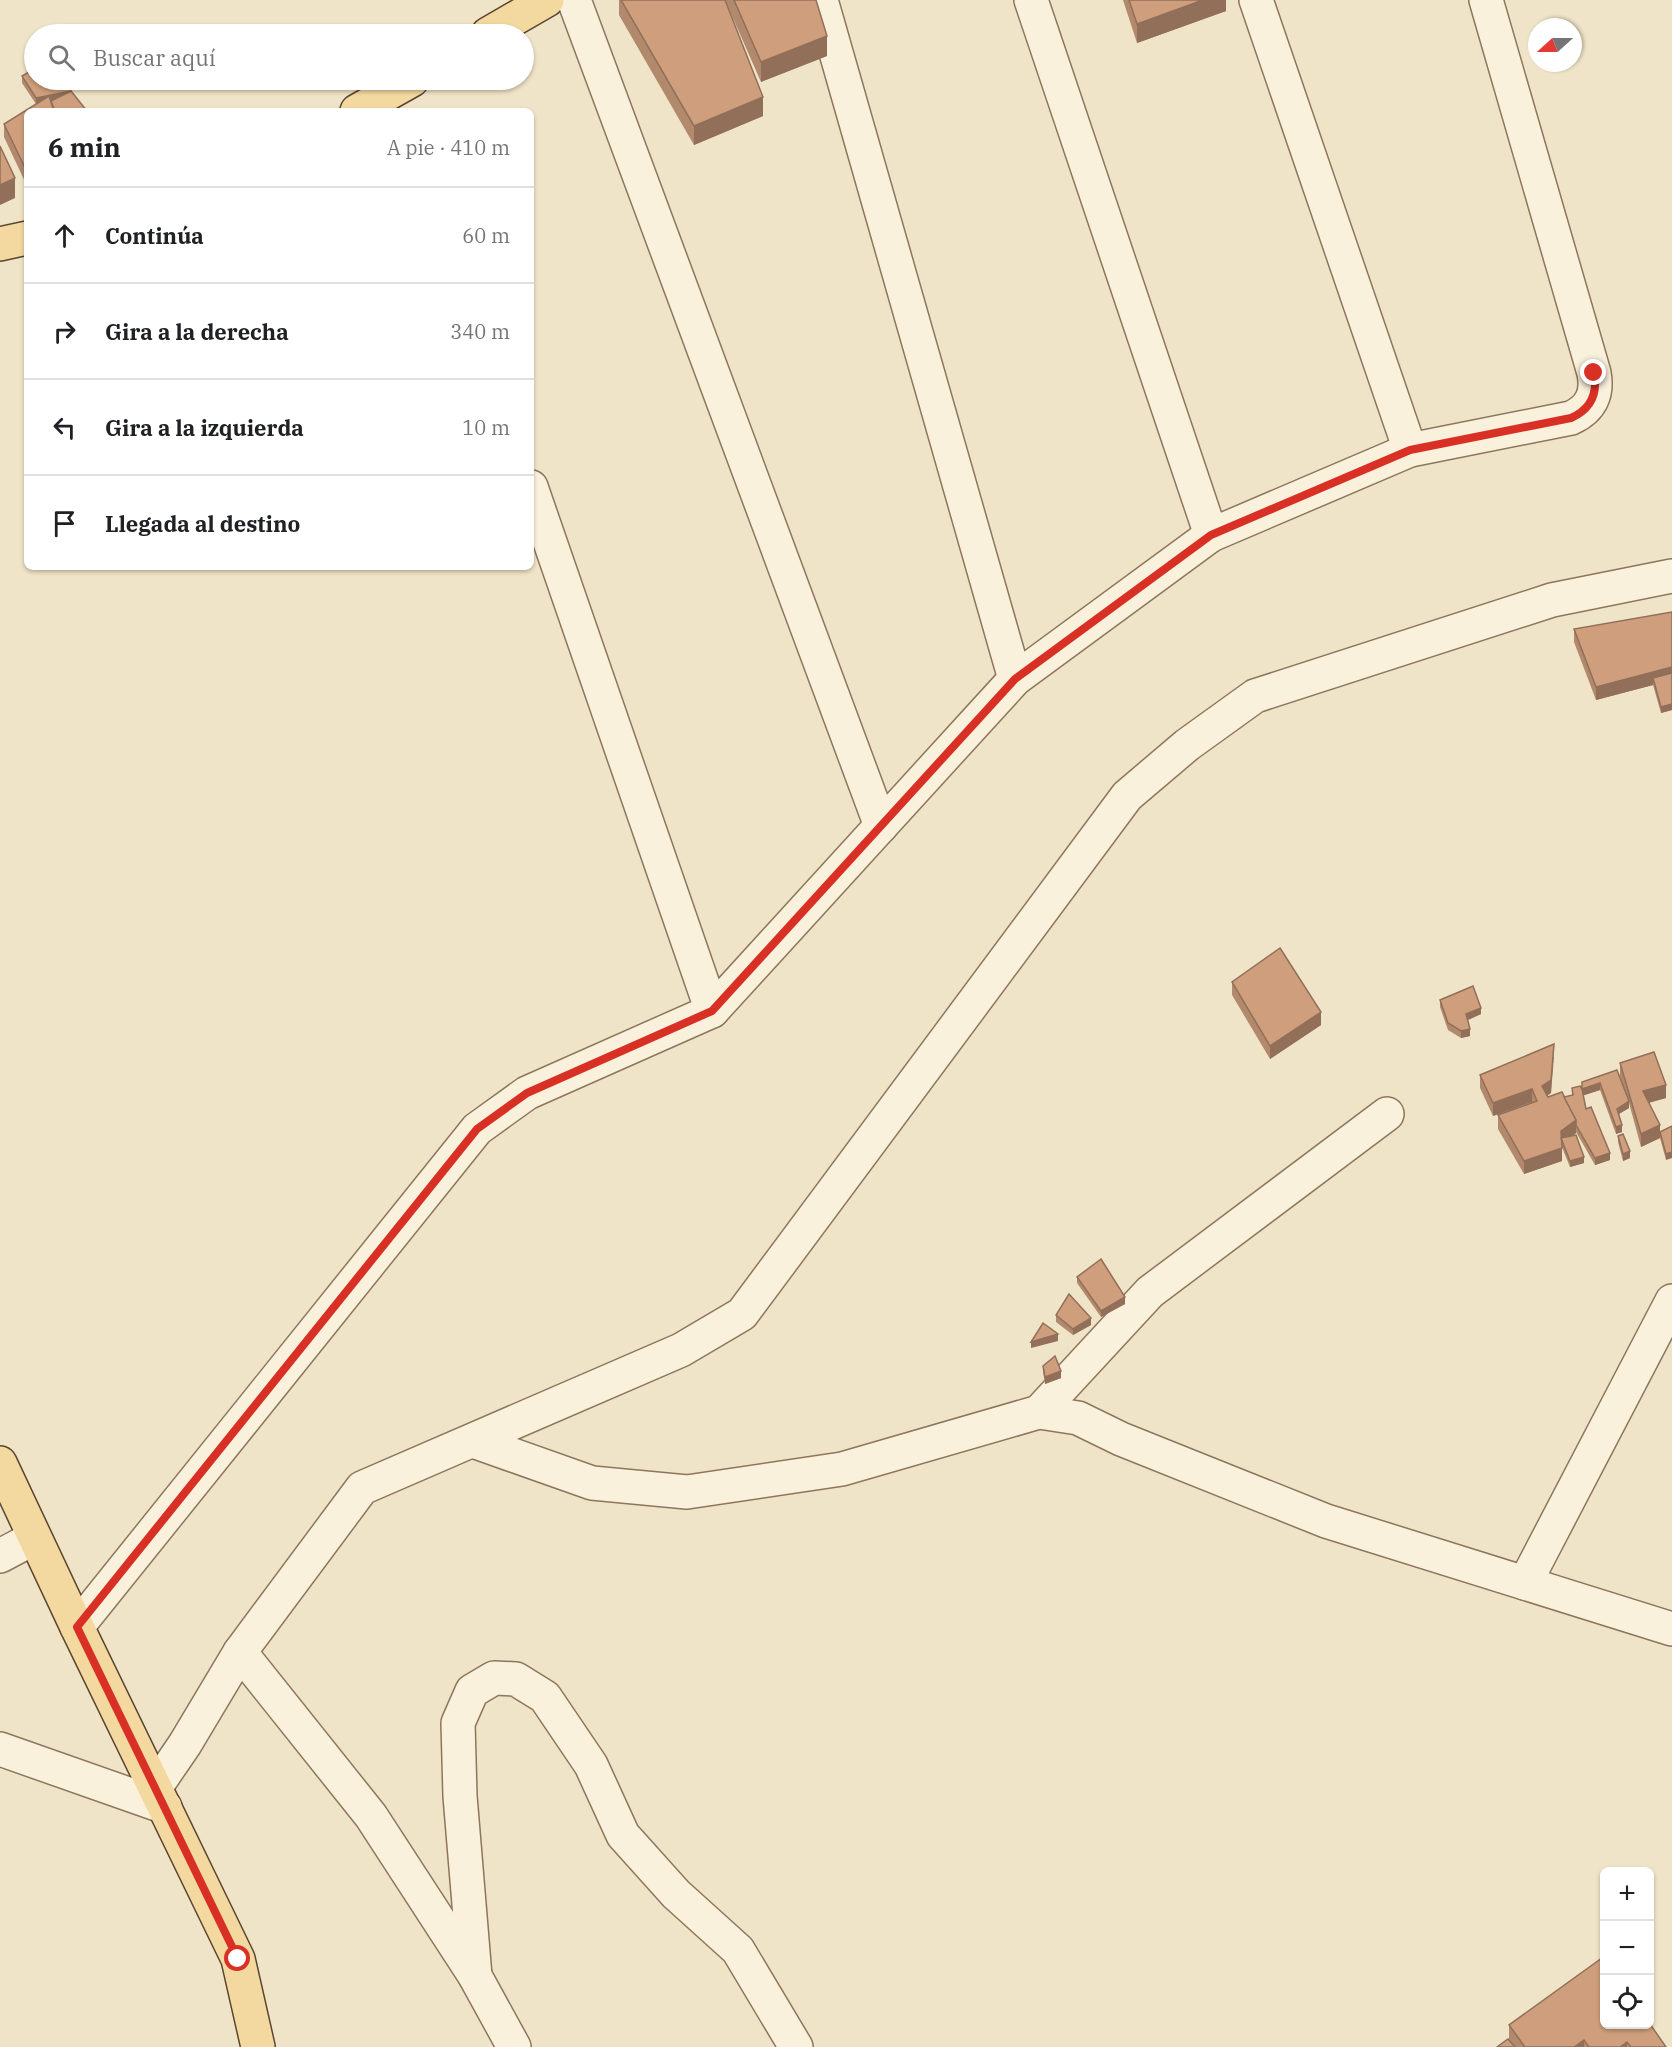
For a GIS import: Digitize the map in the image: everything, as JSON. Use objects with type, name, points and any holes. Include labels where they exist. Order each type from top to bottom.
[{"type":"main road","points":[[505,24],[547,0]]},
{"type":"main road","points":[[365,108],[402,94]]},
{"type":"main road","points":[[0,244],[24,239]]},
{"type":"main road","points":[[0,1463],[238,1959],[258,2047]]},
{"type":"street","points":[[574,0],[881,826]]},
{"type":"street","points":[[821,0],[1015,679]]},
{"type":"street","points":[[1031,0],[1211,535]]},
{"type":"street","points":[[1256,0],[1410,450]]},
{"type":"street","points":[[77,1627],[477,1129],[527,1093],[712,1011],[1015,679],[1211,535],[1410,450],[1571,418],[1582,413],[1590,405],[1595,395],[1594,373],[1486,0]]},
{"type":"street","points":[[534,496],[712,1011]]},
{"type":"street","points":[[0,1749],[160,1798],[185,1744],[240,1652],[362,1488],[681,1350],[742,1314],[1127,796],[1186,745],[1235,710],[1255,696],[1552,600],[1672,576]]},
{"type":"street","points":[[1039,1412],[1150,1292],[1387,1114]]},
{"type":"street","points":[[1525,1583],[1672,1301]]},
{"type":"street","points":[[473,1441],[592,1483],[687,1492],[842,1469],[1039,1412],[1078,1418],[1122,1439],[1326,1521],[1672,1629]]},
{"type":"street","points":[[0,1556],[34,1538]]},
{"type":"street","points":[[240,1652],[371,1816],[476,1976],[514,2047]]},
{"type":"street","points":[[476,1976],[460,1796],[458,1723],[472,1691],[494,1678],[516,1679],[545,1697],[591,1766],[622,1834],[676,1894],[738,1950],[796,2047]]},
{"type":"building","points":[[621,0],[725,0],[763,97],[694,126]]},
{"type":"building","points":[[734,0],[816,0],[827,36],[761,62]]},
{"type":"building","points":[[1129,0],[1203,0],[1137,24]]},
{"type":"building","points":[[31,90],[71,91],[36,98]]},
{"type":"building","points":[[71,91],[85,108],[54,108],[51,101]]},
{"type":"building","points":[[49,96],[53,108],[30,108]]},
{"type":"building","points":[[24,112],[24,166],[4,124]]},
{"type":"building","points":[[0,146],[15,178],[0,185]]},
{"type":"building","points":[[1672,612],[1672,667],[1596,687],[1574,629]]},
{"type":"building","points":[[1672,673],[1672,704],[1661,707],[1653,678]]},
{"type":"building","points":[[1280,948],[1321,1012],[1270,1046],[1232,982]]},
{"type":"building","points":[[1473,986],[1481,1008],[1466,1014],[1470,1029],[1461,1031],[1448,1023],[1440,1000]]},
{"type":"building","points":[[1554,1044],[1551,1080],[1542,1086],[1548,1097],[1562,1092],[1576,1120],[1561,1131],[1562,1148],[1524,1161],[1498,1115],[1537,1101],[1532,1089],[1493,1103],[1480,1075]]},
{"type":"building","points":[[1654,1052],[1666,1085],[1643,1091],[1660,1125],[1641,1134],[1620,1063]]},
{"type":"building","points":[[1617,1070],[1629,1101],[1617,1109],[1622,1125],[1616,1127],[1600,1083],[1582,1089],[1582,1082]]},
{"type":"building","points":[[1580,1086],[1586,1109],[1591,1107],[1610,1153],[1595,1158],[1576,1125],[1576,1120],[1564,1097],[1573,1095],[1572,1088]]},
{"type":"building","points":[[1672,1126],[1672,1152],[1666,1154],[1660,1132]]},
{"type":"building","points":[[1623,1134],[1630,1151],[1623,1154],[1618,1136]]},
{"type":"building","points":[[1576,1135],[1584,1157],[1570,1161],[1561,1138]]},
{"type":"building","points":[[1101,1259],[1125,1297],[1101,1311],[1077,1277]]},
{"type":"building","points":[[1069,1294],[1091,1318],[1073,1329],[1056,1315]]},
{"type":"building","points":[[1043,1323],[1058,1334],[1031,1342]]},
{"type":"building","points":[[1055,1356],[1061,1371],[1045,1377],[1043,1366]]},
{"type":"building","points":[[1600,1959],[1600,2029],[1653,2029],[1666,2047],[1631,2047],[1627,2042],[1620,2047],[1589,2047],[1584,2040],[1574,2047],[1525,2047],[1509,2025]]},
{"type":"building","points":[[1508,2039],[1515,2047],[1497,2047]]},
{"type":"route","points":[[238,1959],[77,1627],[477,1129],[527,1093],[712,1011],[1015,679],[1211,535],[1410,450],[1561,418],[1571,418],[1582,413],[1590,405],[1595,395],[1594,373]]}]
